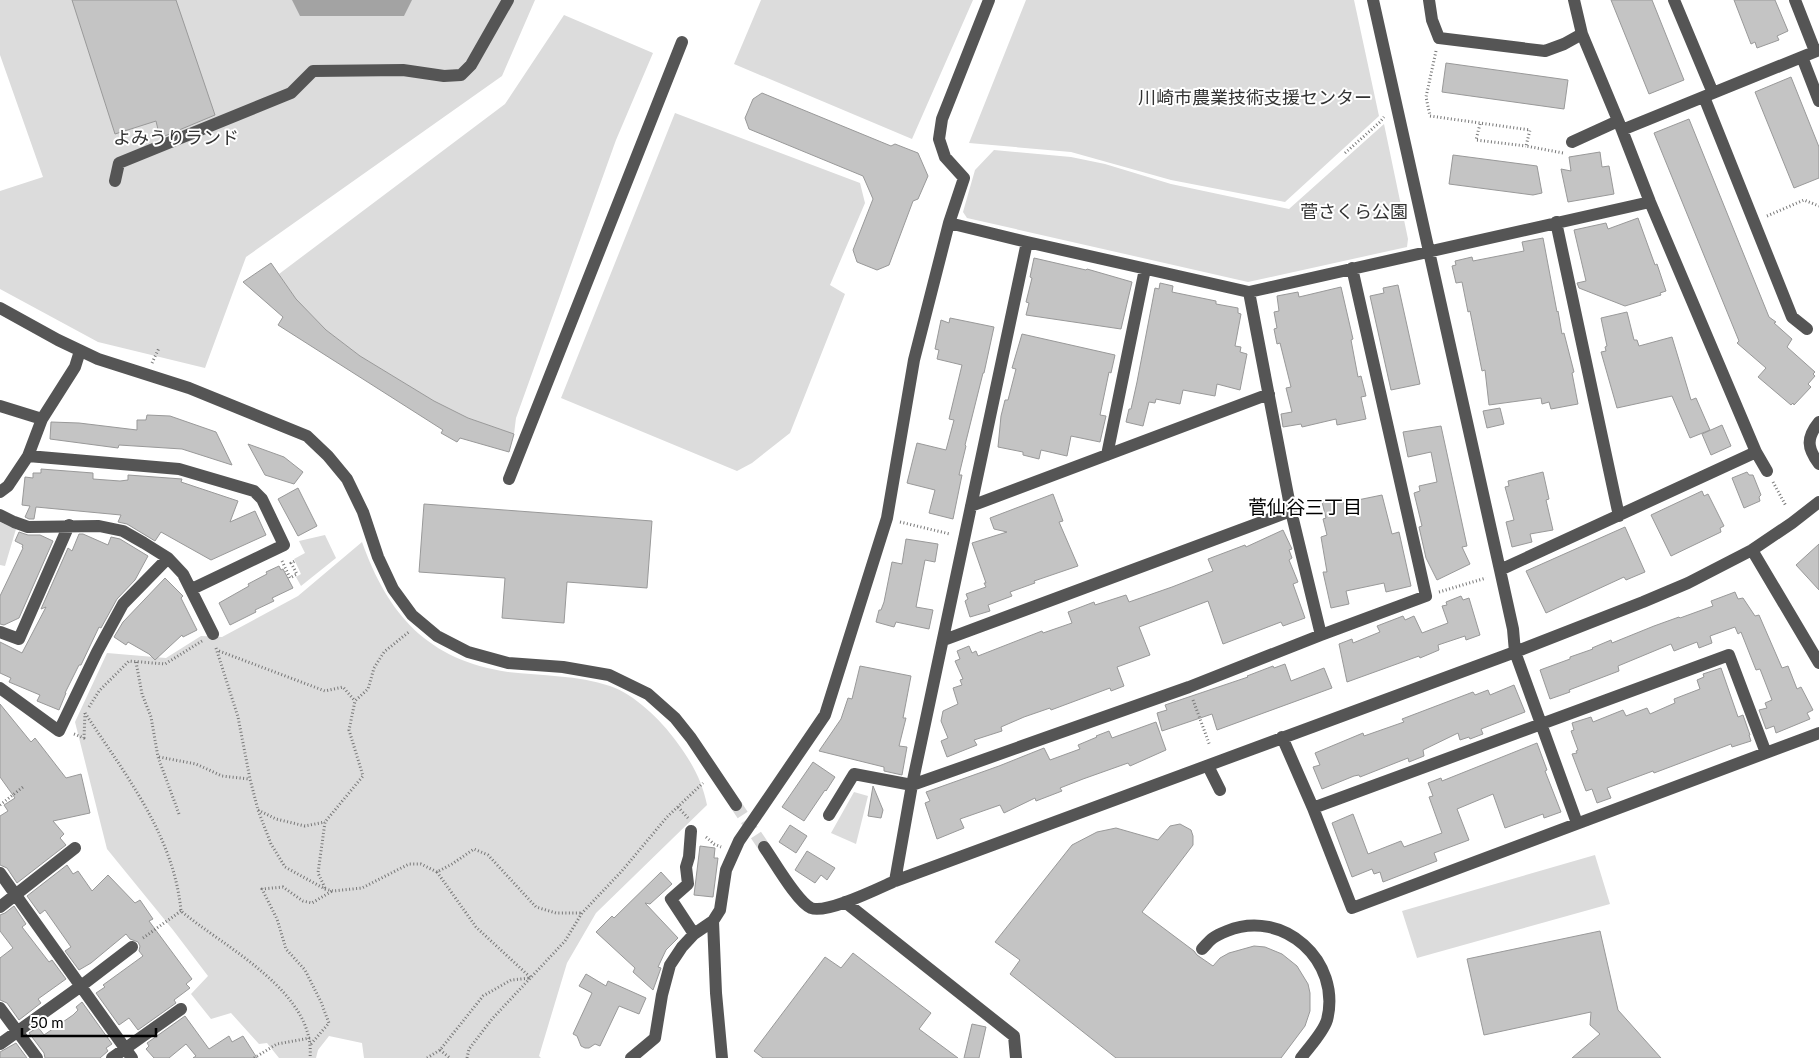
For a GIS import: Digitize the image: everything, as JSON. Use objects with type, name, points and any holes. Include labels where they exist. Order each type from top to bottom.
[{"type":"street","points":[[115,181],[119,163],[291,92],[313,71],[403,70],[444,76],[461,75],[471,65],[508,0]]},
{"type":"street","points":[[631,1058],[655,1038],[662,995],[670,965],[682,947],[694,934],[713,920],[720,910],[726,870],[739,842],[825,715],[887,518],[914,360],[948,222],[964,178],[945,157],[939,139],[942,119],[989,0]]},
{"type":"street","points":[[1373,0],[1513,629],[1515,652],[1577,823]]},
{"type":"street","points":[[1429,0],[1432,20],[1439,38],[1545,51],[1564,44],[1582,34]]},
{"type":"street","points":[[1574,0],[1582,34],[1650,202],[1756,452],[1767,472]]},
{"type":"street","points":[[1674,0],[1753,222],[1792,316],[1807,329]]},
{"type":"street","points":[[1572,142],[1708,95],[1817,50],[1795,0]]},
{"type":"street","points":[[509,479],[682,42]]},
{"type":"street","points":[[1802,57],[1819,101]]},
{"type":"street","points":[[948,222],[1027,242],[1249,292],[1650,202]]},
{"type":"street","points":[[1556,222],[1619,516]]},
{"type":"street","points":[[895,881],[912,785],[1027,242]]},
{"type":"street","points":[[829,815],[854,774],[912,785],[1189,687],[1426,596],[1352,268]]},
{"type":"street","points":[[1107,455],[1145,269]]},
{"type":"street","points":[[1249,292],[1291,511],[1321,635]]},
{"type":"street","points":[[0,308],[98,359],[189,388],[307,436],[328,456],[347,479],[363,512],[378,557],[394,589],[412,615],[437,636],[468,652],[508,663],[563,666],[608,675],[648,694],[676,718],[736,805]]},
{"type":"street","points":[[0,492],[8,486],[28,456],[42,419],[75,367],[80,351]]},
{"type":"street","points":[[971,506],[1269,394]]},
{"type":"street","points":[[0,406],[42,419]]},
{"type":"street","points":[[1819,422],[1810,436],[1809,446],[1819,464]]},
{"type":"street","points":[[1500,570],[1756,452]]},
{"type":"street","points":[[28,456],[178,469],[254,491],[262,499],[284,545],[192,589]]},
{"type":"street","points":[[764,847],[798,897],[812,908],[825,908],[845,902],[895,881],[1515,652],[1688,583],[1752,550],[1819,502]]},
{"type":"street","points":[[944,640],[1291,511]]},
{"type":"street","points":[[0,515],[28,527],[99,526],[123,531],[168,558],[183,574],[192,589],[211,635]]},
{"type":"street","points":[[0,632],[19,639],[69,525]]},
{"type":"street","points":[[1752,550],[1819,663]]},
{"type":"street","points":[[0,688],[60,731],[97,652],[123,604],[168,558]]},
{"type":"street","points":[[1313,808],[1729,655],[1766,753]]},
{"type":"street","points":[[1282,737],[1313,808],[1352,908],[1819,733]]},
{"type":"street","points":[[1208,766],[1220,790]]},
{"type":"street","points":[[691,831],[689,857],[686,867],[688,884],[670,899],[694,934]]},
{"type":"street","points":[[0,907],[75,848]]},
{"type":"street","points":[[0,873],[129,1053]]},
{"type":"street","points":[[845,902],[1014,1036],[1016,1058]]},
{"type":"street","points":[[713,920],[716,993],[722,1058]]},
{"type":"street","points":[[1202,948],[1213,937],[1239,926],[1251,925],[1277,930],[1292,936],[1305,945],[1316,960],[1324,976],[1329,992],[1329,1007],[1326,1022],[1301,1058]]},
{"type":"street","points":[[0,1044],[81,986],[132,946]]},
{"type":"street","points":[[0,1008],[37,1058]]},
{"type":"street","points":[[112,1058],[129,1053],[181,1009]]},
{"type":"path","points":[[1439,38],[1426,97],[1430,116],[1530,130],[1526,146]]},
{"type":"path","points":[[1345,153],[1380,122],[1386,114]]},
{"type":"path","points":[[1480,124],[1476,140],[1526,146],[1549,151]]},
{"type":"path","points":[[1753,222],[1804,200],[1819,206]]},
{"type":"path","points":[[1767,472],[1786,506]]},
{"type":"path","points":[[901,522],[949,534]]},
{"type":"path","points":[[276,549],[290,578],[297,574],[291,563],[295,561]]},
{"type":"path","points":[[1426,596],[1486,578]]},
{"type":"path","points":[[326,889],[318,873],[325,822],[363,776],[349,730],[354,701],[368,688],[374,668],[384,652],[421,622]]},
{"type":"path","points":[[84,738],[85,713],[99,691],[129,661],[165,664],[211,635],[218,651],[228,690],[238,717],[258,810],[271,844],[285,867],[333,891],[362,888],[409,864],[421,864],[437,872],[476,927],[531,978]]},
{"type":"path","points":[[218,651],[325,691],[343,687],[354,701]]},
{"type":"path","points":[[136,662],[142,694],[151,717],[158,757],[179,814]]},
{"type":"path","points":[[1189,687],[1210,746]]},
{"type":"path","points":[[85,713],[152,818],[169,861],[180,897],[181,911],[263,972],[286,994],[302,1017],[310,1038],[310,1058]]},
{"type":"path","points":[[158,757],[196,764],[222,776],[250,779]]},
{"type":"path","points":[[467,1058],[470,1049],[492,1019],[566,941],[582,913],[621,872],[668,817],[707,780]]},
{"type":"path","points":[[0,805],[23,787]]},
{"type":"path","points":[[258,810],[276,819],[305,826],[325,822]]},
{"type":"path","points":[[437,872],[474,849],[488,855],[536,907],[556,913],[582,913]]},
{"type":"path","points":[[311,1044],[329,1023],[305,970],[286,950],[277,919],[262,889],[283,887],[303,901],[312,903],[333,891]]},
{"type":"path","points":[[132,946],[181,911]]},
{"type":"path","points":[[427,1058],[440,1050],[483,996],[511,980],[531,978]]},
{"type":"path","points":[[254,1058],[277,1044],[310,1038]]},
{"type":"path","points":[[440,1050],[450,1058]]},
{"type":"green space","name":"よみうりランド","points":[[0,0],[535,0],[502,76],[246,257],[205,368],[98,342],[0,289],[0,191],[43,177],[0,55]]},
{"type":"green space","points":[[761,0],[973,0],[912,139],[734,64]]},
{"type":"green space","name":"川崎市農業技術支援センター","points":[[1026,0],[1354,0],[1379,116],[1285,202],[1171,180],[1071,152],[969,143]]},
{"type":"green space","points":[[564,15],[653,53],[616,140],[516,418],[514,434],[468,418],[434,401],[360,356],[326,330],[296,299],[279,274],[505,104]]},
{"type":"green space","points":[[675,113],[860,183],[865,203],[830,285],[845,294],[790,433],[752,463],[737,471],[561,398]]},
{"type":"green space","name":"菅さくら公園","points":[[1384,124],[1408,239],[1407,247],[1248,282],[967,218],[963,212],[975,170],[994,150],[1071,157],[1105,164],[1171,184],[1289,209]]},
{"type":"green space","points":[[0,522],[16,529],[5,566],[0,565]]},
{"type":"green space","points":[[325,535],[336,558],[301,586],[296,577],[301,574],[294,559],[305,553],[299,541]]},
{"type":"green space","points":[[362,542],[372,568],[399,612],[415,630],[434,645],[455,657],[480,666],[508,672],[560,676],[598,682],[619,690],[637,701],[655,716],[670,733],[691,763],[702,787],[707,805],[596,913],[567,963],[539,1056],[541,1058],[364,1058],[362,1043],[329,1036],[318,1050],[316,1058],[279,1058],[267,1043],[259,1044],[231,1013],[211,1019],[191,994],[208,976],[107,849],[75,722],[107,653],[166,658],[201,636],[222,637],[298,596]]},
{"type":"green space","points":[[854,792],[868,796],[856,844],[831,833]]},
{"type":"green space","points":[[1595,855],[1610,904],[1417,958],[1402,911]]},
{"type":"shaded area","points":[[292,0],[412,0],[404,16],[300,16]]},
{"type":"building","points":[[72,0],[176,0],[215,115],[160,138],[156,121],[115,134]]},
{"type":"building","points":[[1611,0],[1652,0],[1684,80],[1649,94]]},
{"type":"building","points":[[1734,0],[1775,0],[1788,31],[1777,36],[1779,40],[1757,48],[1755,42],[1751,44]]},
{"type":"building","points":[[1446,63],[1568,80],[1564,109],[1442,92]]},
{"type":"building","points":[[1791,77],[1819,147],[1819,178],[1794,188],[1755,92]]},
{"type":"building","points":[[762,93],[891,146],[895,144],[918,153],[928,176],[918,199],[913,201],[889,265],[877,270],[857,262],[853,250],[873,199],[863,176],[749,129],[745,118],[753,99]]},
{"type":"building","points":[[1689,119],[1769,317],[1792,339],[1787,347],[1815,372],[1813,374],[1815,376],[1808,384],[1811,387],[1794,405],[1793,403],[1791,405],[1758,377],[1766,368],[1737,343],[1739,341],[1654,133]]},
{"type":"building","points":[[1600,152],[1602,167],[1609,166],[1614,194],[1568,202],[1561,169],[1571,171],[1569,157]]},
{"type":"building","points":[[1453,155],[1537,166],[1542,193],[1533,195],[1449,184]]},
{"type":"building","points":[[1638,218],[1666,291],[1660,293],[1661,295],[1625,306],[1579,288],[1577,283],[1586,281],[1574,230],[1606,223],[1608,229]]},
{"type":"building","points":[[1543,238],[1562,334],[1564,333],[1574,372],[1572,373],[1578,404],[1551,409],[1549,402],[1542,404],[1541,398],[1489,405],[1485,370],[1482,371],[1470,311],[1468,312],[1462,282],[1456,283],[1452,266],[1456,265],[1455,261],[1472,257],[1473,261],[1524,251],[1522,242]]},
{"type":"building","points":[[1034,258],[1087,269],[1132,282],[1121,329],[1026,315],[1029,303],[1026,302],[1032,278],[1030,277]]},
{"type":"building","points":[[271,263],[296,299],[326,330],[360,356],[434,401],[468,418],[514,434],[509,452],[460,438],[457,442],[441,433],[443,430],[278,325],[283,317],[243,282]]},
{"type":"building","points":[[1160,283],[1173,286],[1172,292],[1216,301],[1216,304],[1238,308],[1238,313],[1241,314],[1235,346],[1241,347],[1240,352],[1247,354],[1240,390],[1217,384],[1215,396],[1183,390],[1180,404],[1156,399],[1155,403],[1149,402],[1143,426],[1126,422],[1137,382],[1155,288],[1159,289]]},
{"type":"building","points":[[1398,285],[1420,384],[1391,390],[1370,296],[1384,293],[1383,288]]},
{"type":"building","points":[[1341,287],[1353,339],[1351,340],[1358,377],[1361,376],[1366,396],[1361,397],[1366,419],[1337,425],[1336,419],[1302,427],[1301,424],[1283,427],[1281,414],[1292,412],[1286,388],[1291,387],[1280,343],[1277,344],[1274,329],[1277,328],[1274,312],[1279,311],[1277,296],[1298,292],[1299,297]]},
{"type":"building","points":[[1627,312],[1634,340],[1637,340],[1639,346],[1672,337],[1691,400],[1696,398],[1710,430],[1690,438],[1672,396],[1617,408],[1601,352],[1606,351],[1605,347],[1607,346],[1601,318]]},
{"type":"building","points":[[950,318],[994,327],[965,445],[959,475],[962,475],[953,519],[929,513],[935,490],[907,483],[917,443],[946,450],[954,420],[949,419],[962,365],[937,359],[939,350],[935,349],[941,320],[949,323]]},
{"type":"building","points":[[1022,334],[1115,355],[1111,373],[1109,372],[1100,415],[1106,416],[1100,442],[1071,436],[1067,456],[1041,450],[1039,459],[1023,455],[1023,452],[998,447],[1001,416],[1005,400],[1008,400],[1016,369],[1012,368]]},
{"type":"building","points":[[1500,408],[1504,424],[1487,428],[1483,411]]},
{"type":"building","points":[[147,415],[170,416],[216,432],[232,465],[182,449],[119,445],[118,448],[50,439],[51,422],[79,423],[137,430],[137,420],[146,420]]},
{"type":"building","points":[[1722,425],[1731,446],[1711,455],[1702,434]]},
{"type":"building","points":[[1441,426],[1467,546],[1462,547],[1470,564],[1437,580],[1426,558],[1419,527],[1422,526],[1414,493],[1420,491],[1419,486],[1437,482],[1431,452],[1408,457],[1403,432]]},
{"type":"building","points":[[248,444],[284,457],[303,472],[294,484],[265,475]]},
{"type":"building","points":[[41,469],[93,473],[93,479],[120,481],[128,480],[128,475],[182,479],[181,482],[238,501],[230,522],[255,511],[266,535],[211,560],[161,532],[155,541],[127,524],[118,522],[121,515],[36,507],[34,519],[29,519],[25,517],[30,506],[22,505],[25,477],[33,478],[33,473],[41,473]]},
{"type":"building","points":[[1543,472],[1549,499],[1546,500],[1553,530],[1530,534],[1532,542],[1512,547],[1506,522],[1514,520],[1505,487],[1509,486],[1508,481]]},
{"type":"building","points":[[1747,472],[1749,475],[1753,475],[1761,495],[1759,497],[1760,501],[1744,508],[1732,478]]},
{"type":"building","points":[[298,488],[317,526],[298,536],[278,499]]},
{"type":"building","points":[[1702,491],[1704,496],[1708,494],[1724,526],[1720,528],[1721,532],[1671,556],[1651,515]]},
{"type":"building","points":[[1053,494],[1063,521],[1059,522],[1078,566],[1034,581],[1035,583],[1010,592],[1012,596],[988,605],[990,611],[970,617],[965,601],[968,599],[966,594],[986,587],[972,543],[1007,532],[994,529],[990,518]]},
{"type":"building","points":[[1382,495],[1392,534],[1399,532],[1411,586],[1386,592],[1384,583],[1346,591],[1349,604],[1331,608],[1323,572],[1327,572],[1321,537],[1327,535],[1323,519],[1326,518],[1322,502],[1342,498],[1343,503]]},
{"type":"building","points":[[424,504],[652,521],[647,588],[567,582],[564,623],[502,618],[505,578],[419,572]]},
{"type":"building","points":[[1625,527],[1645,572],[1626,580],[1624,577],[1546,613],[1526,571]]},
{"type":"building","points":[[1283,530],[1292,549],[1289,550],[1292,558],[1289,560],[1298,582],[1293,584],[1305,618],[1283,626],[1281,622],[1223,644],[1208,601],[1139,627],[1150,655],[1117,667],[1124,686],[1111,691],[1110,688],[1051,710],[1050,708],[1024,717],[1001,727],[1002,731],[974,740],[977,745],[947,757],[941,741],[948,738],[941,721],[943,711],[958,704],[953,688],[962,685],[960,680],[963,679],[955,661],[960,659],[957,651],[969,646],[972,653],[976,651],[978,656],[1042,631],[1043,633],[1072,623],[1068,612],[1094,602],[1095,605],[1126,595],[1129,602],[1172,587],[1213,571],[1208,559],[1245,545],[1246,547]]},
{"type":"building","points":[[19,532],[28,535],[40,535],[53,541],[19,618],[4,625],[0,624],[0,596],[23,548],[23,545],[15,541]]},
{"type":"building","points":[[79,534],[108,545],[111,537],[120,539],[148,556],[135,580],[117,599],[101,628],[99,627],[65,693],[59,710],[37,701],[40,695],[9,682],[11,678],[0,673],[0,642],[22,653],[46,607],[41,609],[68,548],[72,551]]},
{"type":"building","points":[[906,539],[938,544],[935,562],[925,560],[916,607],[933,610],[929,629],[896,622],[894,627],[876,622],[879,610],[881,610],[884,602],[892,562],[902,564]]},
{"type":"building","points":[[1819,544],[1819,590],[1796,565]]},
{"type":"building","points":[[279,566],[281,570],[283,569],[293,588],[272,598],[274,601],[230,625],[219,603],[249,586],[248,584],[267,574],[266,572]]},
{"type":"building","points":[[165,578],[183,596],[181,598],[197,630],[183,637],[182,635],[155,660],[149,654],[128,642],[126,645],[114,637],[123,622]]},
{"type":"building","points":[[1735,592],[1738,599],[1743,598],[1755,616],[1759,615],[1782,668],[1788,666],[1797,689],[1801,687],[1813,710],[1807,713],[1810,719],[1776,733],[1774,726],[1766,729],[1759,710],[1767,708],[1765,703],[1772,700],[1760,669],[1756,670],[1741,632],[1738,634],[1735,627],[1710,636],[1712,643],[1699,648],[1697,642],[1674,651],[1671,644],[1618,666],[1619,671],[1550,699],[1540,670],[1570,659],[1570,657],[1611,640],[1612,643],[1654,626],[1713,606],[1711,601]]},
{"type":"building","points":[[1461,596],[1463,600],[1469,598],[1480,635],[1466,640],[1465,636],[1438,645],[1439,650],[1420,658],[1419,656],[1347,682],[1339,644],[1352,639],[1353,643],[1380,632],[1377,626],[1403,616],[1405,620],[1414,616],[1422,633],[1448,623],[1442,606],[1447,605],[1446,602]]},
{"type":"building","points":[[1285,664],[1291,681],[1324,668],[1332,688],[1217,730],[1212,714],[1162,731],[1157,713],[1167,710],[1165,705],[1248,677],[1273,666],[1274,668]]},
{"type":"building","points":[[860,666],[911,676],[903,718],[906,718],[899,746],[907,747],[902,775],[884,771],[884,767],[819,751],[841,719],[848,698],[852,699]]},
{"type":"building","points":[[1721,668],[1738,717],[1743,715],[1751,741],[1732,747],[1731,744],[1654,773],[1653,771],[1607,788],[1611,798],[1597,803],[1592,789],[1586,791],[1572,754],[1577,753],[1576,751],[1578,750],[1571,731],[1574,730],[1572,723],[1591,717],[1593,722],[1623,710],[1626,716],[1647,708],[1650,714],[1675,703],[1674,699],[1700,689],[1697,680],[1704,677],[1703,674]]},
{"type":"building","points":[[1514,685],[1525,712],[1481,729],[1483,734],[1470,739],[1469,737],[1460,740],[1458,733],[1423,750],[1424,756],[1409,762],[1408,758],[1360,777],[1359,775],[1354,776],[1322,789],[1313,767],[1320,765],[1315,753],[1363,733],[1364,736],[1404,722],[1402,719],[1473,692],[1475,695],[1488,690],[1490,695]]},
{"type":"building","points":[[0,704],[31,742],[35,738],[66,778],[81,774],[90,813],[53,821],[64,834],[60,838],[66,845],[17,883],[7,868],[0,865],[0,816],[8,811],[4,805],[15,798],[0,777]]},
{"type":"building","points":[[1156,722],[1166,750],[1130,766],[1128,763],[1083,779],[1060,788],[1062,791],[1036,801],[1035,798],[1004,813],[1000,805],[960,819],[964,828],[937,839],[925,803],[930,801],[926,792],[1044,748],[1050,760],[1080,749],[1078,745],[1109,731],[1112,738]]},
{"type":"building","points":[[1537,743],[1547,770],[1545,771],[1561,812],[1544,818],[1543,814],[1505,828],[1493,794],[1457,809],[1469,840],[1434,853],[1437,861],[1383,882],[1380,872],[1374,874],[1372,869],[1352,877],[1332,823],[1353,814],[1368,854],[1401,841],[1404,847],[1442,833],[1429,797],[1433,796],[1428,783],[1441,778],[1442,781]]},
{"type":"building","points":[[813,762],[835,777],[804,821],[782,807]]},
{"type":"building","points":[[873,786],[883,810],[881,818],[868,816]]},
{"type":"building","points":[[1180,824],[1191,830],[1193,845],[1142,912],[1213,966],[1220,958],[1229,953],[1254,946],[1265,947],[1282,954],[1297,966],[1308,984],[1310,1011],[1305,1026],[1281,1058],[1116,1058],[1010,974],[1020,960],[995,942],[1072,845],[1097,832],[1116,828],[1158,840],[1170,826]]},
{"type":"building","points":[[790,825],[807,836],[796,853],[779,842]]},
{"type":"building","points":[[700,846],[715,848],[714,858],[718,858],[713,897],[694,895]]},
{"type":"building","points":[[807,851],[835,868],[827,880],[821,875],[815,883],[795,870]]},
{"type":"building","points":[[67,865],[73,874],[78,871],[92,891],[108,875],[135,903],[140,900],[153,919],[149,921],[192,979],[186,984],[190,988],[174,1000],[176,1003],[138,1030],[129,1018],[119,1025],[96,993],[105,987],[103,985],[143,956],[139,951],[140,946],[138,942],[130,939],[126,934],[91,963],[79,970],[65,951],[71,947],[45,910],[40,914],[27,896]]},
{"type":"building","points":[[661,872],[672,884],[650,904],[645,903],[678,938],[666,950],[658,967],[661,968],[653,990],[633,972],[635,968],[596,932],[612,916],[614,918]]},
{"type":"building","points":[[14,906],[26,924],[22,927],[49,962],[52,960],[66,979],[38,999],[41,1003],[19,1020],[7,1003],[0,1000],[0,958],[13,948],[0,931],[0,915]]},
{"type":"building","points":[[1600,931],[1618,1010],[1661,1058],[1572,1058],[1600,1034],[1590,1025],[1591,1012],[1484,1035],[1467,959]]},
{"type":"building","points":[[853,953],[931,1013],[919,1029],[958,1058],[763,1058],[754,1051],[825,957],[841,968]]},
{"type":"building","points":[[586,974],[606,986],[608,981],[646,998],[639,1014],[619,1006],[600,1046],[595,1044],[589,1048],[581,1046],[577,1036],[573,1034],[592,993],[579,986]]},
{"type":"building","points":[[82,1002],[112,1044],[106,1048],[108,1051],[100,1058],[45,1058],[44,1053],[29,1033],[38,1027],[44,1035],[73,1015],[78,1010],[76,1007]]},
{"type":"building","points":[[185,1016],[209,1049],[229,1036],[232,1042],[243,1036],[257,1058],[193,1058],[196,1056],[186,1044],[169,1058],[154,1058],[146,1049],[149,1046],[147,1043]]},
{"type":"building","points":[[972,1024],[986,1027],[979,1058],[964,1058]]},
{"type":"building","points":[[16,1043],[27,1058],[0,1058],[0,1052]]},
{"type":"tunnel","points":[[736,805],[764,847]]},
{"type":"district","name":"菅仙谷三丁目","points":[[1305,506]]}]
